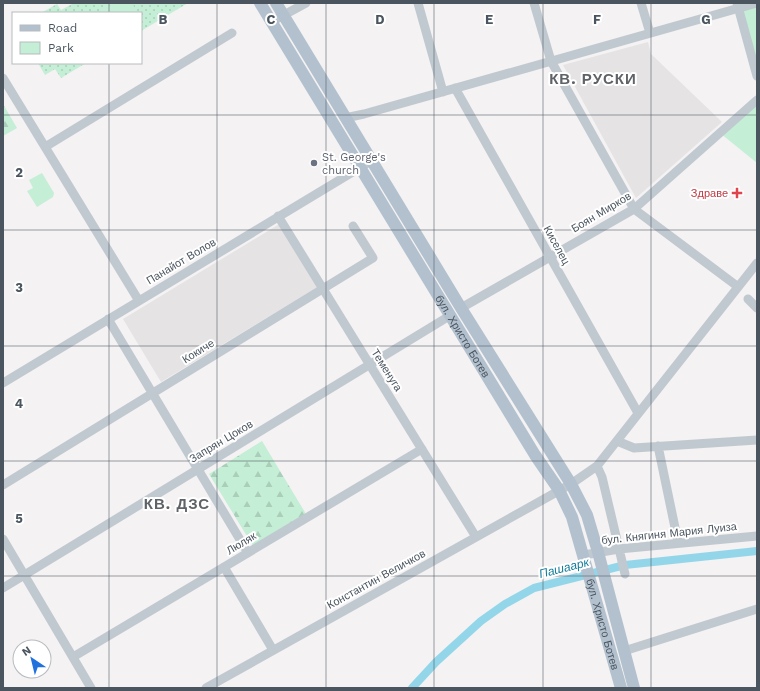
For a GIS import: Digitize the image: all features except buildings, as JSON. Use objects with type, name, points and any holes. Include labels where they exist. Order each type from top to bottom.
[{"type":"main road","name":"бул. Христо Ботев","points":[[260,3],[535,455],[559,490],[572,517],[585,557],[620,688]]},
{"type":"main road","name":"бул. Христо Ботев","points":[[276,3],[344,118],[571,484],[587,515],[605,576],[634,688]]},
{"type":"street","points":[[271,22],[306,3]]},
{"type":"street","points":[[418,3],[443,92]]},
{"type":"street","points":[[534,3],[551,61],[634,209],[737,286]]},
{"type":"street","points":[[641,3],[650,34]]},
{"type":"street","points":[[344,118],[364,114],[650,34],[738,6],[757,3]]},
{"type":"street","points":[[738,6],[757,76]]},
{"type":"street","points":[[45,147],[232,33]]},
{"type":"street","points":[[3,78],[138,301]]},
{"type":"street","name":"Киселец","points":[[455,88],[638,413]]},
{"type":"street","name":"Боян Мирков","points":[[462,308],[634,209],[757,100]]},
{"type":"street","name":"Панайот Волов","points":[[3,383],[360,166],[371,161]]},
{"type":"street","name":"Теменуга","points":[[278,216],[476,537]]},
{"type":"street","name":"Кокиче","points":[[3,485],[373,258],[353,226]]},
{"type":"street","points":[[571,484],[597,466],[737,286],[757,263]]},
{"type":"street","points":[[748,300],[757,308]]},
{"type":"street","name":"Запрян Цоков","points":[[3,588],[451,315]]},
{"type":"street","points":[[108,319],[248,553]]},
{"type":"street","points":[[617,441],[634,448],[757,440]]},
{"type":"street","points":[[658,446],[678,542]]},
{"type":"street","name":"Люляк","points":[[73,657],[422,449]]},
{"type":"street","points":[[597,466],[602,477],[625,572]]},
{"type":"street","name":"Константин Величков","points":[[206,688],[571,484]]},
{"type":"street","name":"бул. Княгиня Мария Луиза","points":[[585,557],[678,542],[757,536]]},
{"type":"street","points":[[3,539],[91,688]]},
{"type":"street","points":[[224,567],[274,650]]},
{"type":"street","points":[[624,651],[757,609]]},
{"type":"shaded area","points":[[648,42],[651,54],[722,122],[636,198],[563,65]]},
{"type":"shaded area","points":[[281,223],[319,286],[161,382],[123,319]]},
{"type":"green space","points":[[74,3],[188,3],[142,30],[142,12],[43,12],[57,4],[61,10]]},
{"type":"green space","points":[[114,3],[132,3],[137,12],[99,12]]},
{"type":"green space","points":[[757,3],[757,77],[739,8]]},
{"type":"green space","points":[[39,64],[84,64],[61,78],[55,69],[45,75]]},
{"type":"green space","points":[[757,100],[757,163],[720,133]]},
{"type":"green space","points":[[3,104],[17,128],[3,136]]},
{"type":"green space","points":[[42,173],[54,193],[53,197],[37,207],[27,191],[33,188],[29,180]]},
{"type":"green space","points":[[262,441],[306,514],[253,546],[209,474]]},
{"type":"waterway","name":"Пашаарк","points":[[412,688],[436,662],[481,621],[505,604],[534,588],[625,565],[757,551]]},
{"type":"place","name":"St. George's church","points":[[314,163]]},
{"type":"place","name":"Здраве","points":[[737,193]]},
{"type":"district","name":"КВ. РУСКИ","points":[[593,79]]},
{"type":"district","name":"КВ. ДЗС","points":[[177,504]]}]
